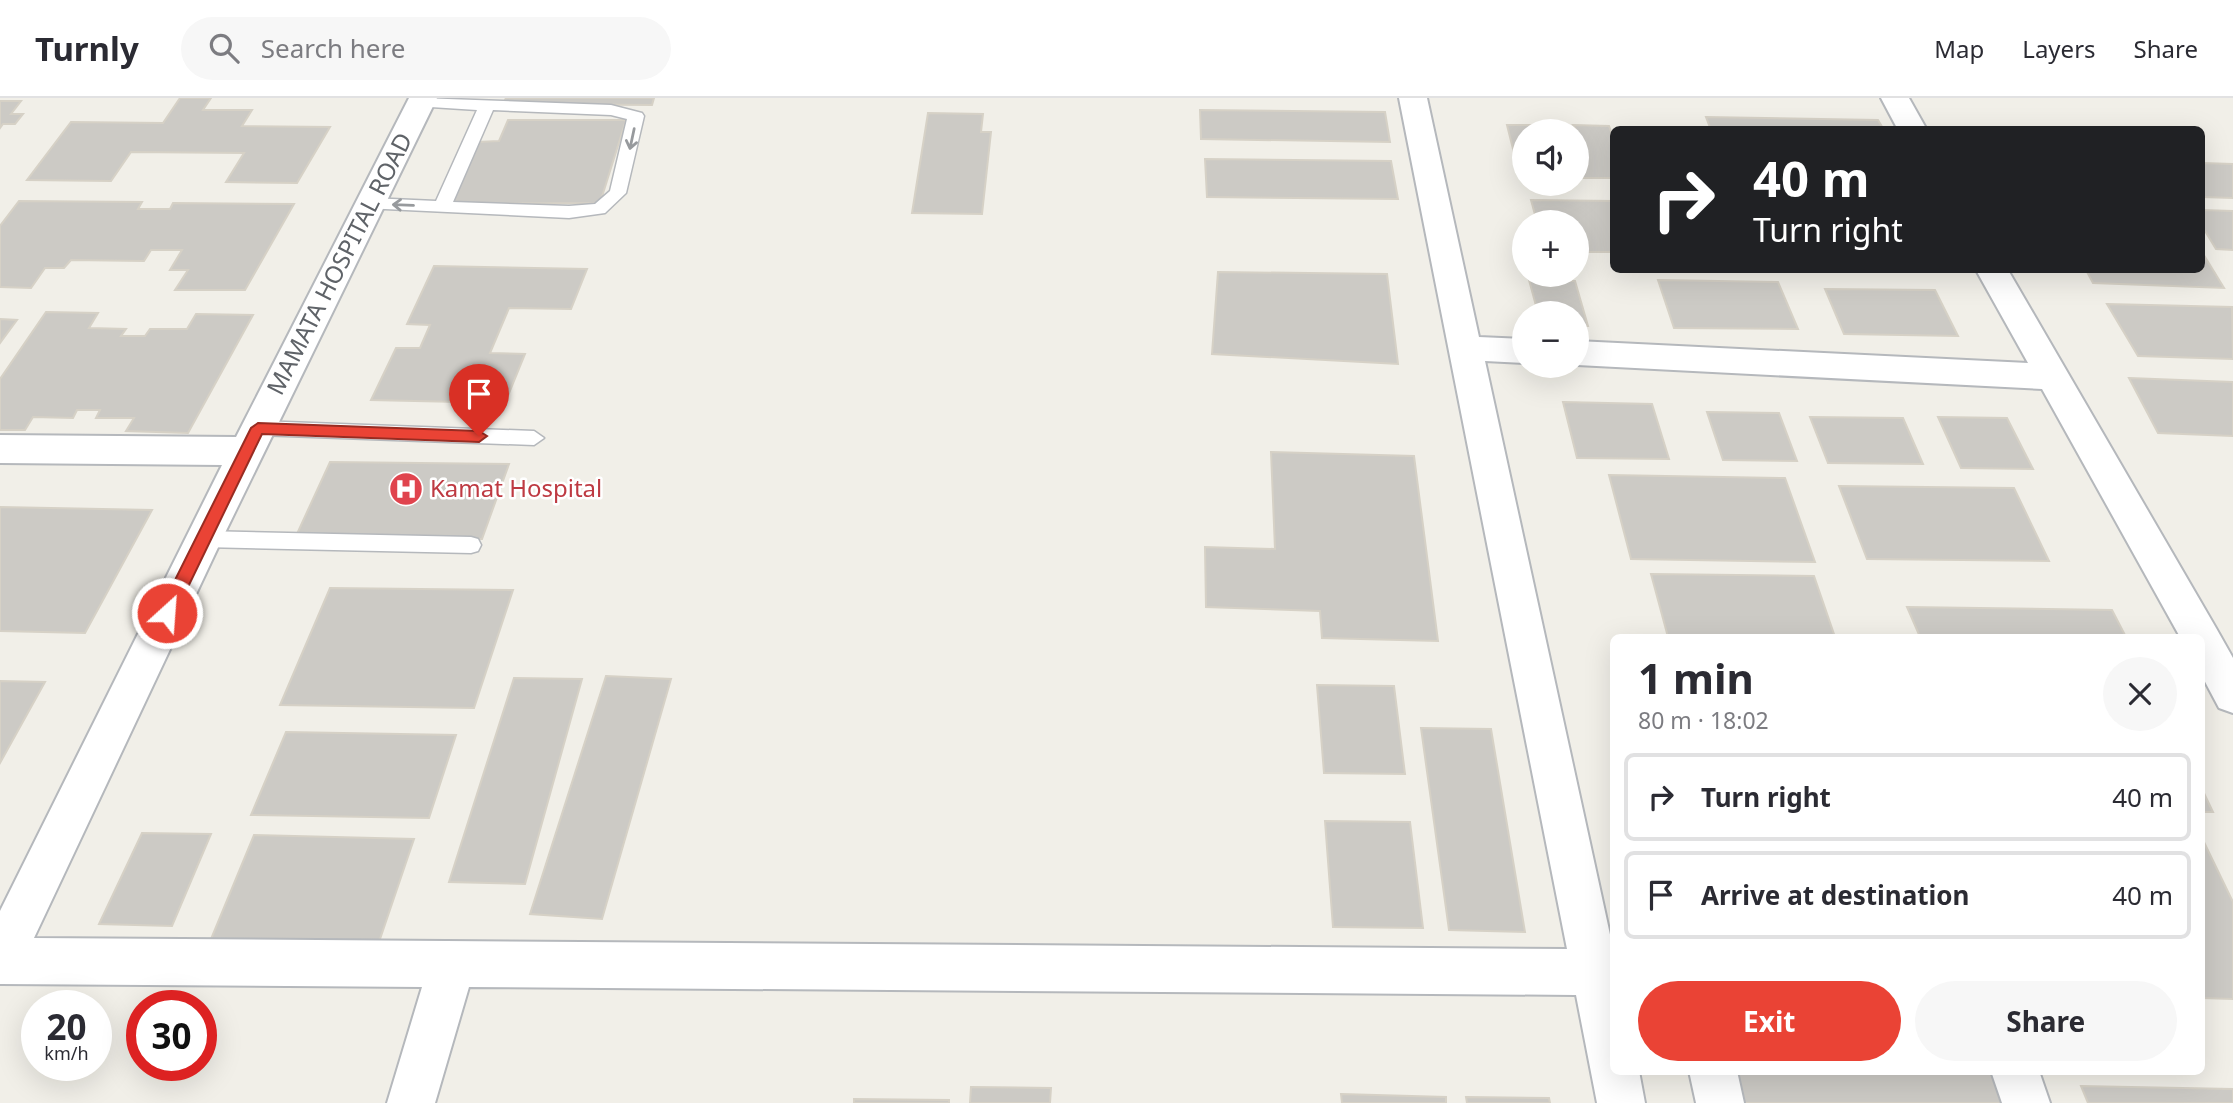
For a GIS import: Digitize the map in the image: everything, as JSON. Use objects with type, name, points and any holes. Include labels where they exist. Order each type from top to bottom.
[{"type":"street","points":[[1413,98],[1610,1046]]},
{"type":"street","points":[[1895,98],[1911,126]]},
{"type":"street","name":"MAMATA HOSPITAL ROAD","points":[[0,960],[252,439],[422,100]]},
{"type":"street","points":[[1994,273],[2199,634]]},
{"type":"street","points":[[1464,348],[1512,350]]},
{"type":"street","points":[[1589,354],[2053,377]]},
{"type":"street","points":[[0,449],[252,439]]},
{"type":"street","points":[[2205,645],[2233,695]]},
{"type":"street","points":[[0,960],[1594,972]]},
{"type":"street","points":[[411,1103],[453,962]]},
{"type":"street","points":[[1616,1075],[1621,1103]]},
{"type":"street","points":[[1714,1075],[1720,1103]]},
{"type":"street","points":[[2016,1075],[2026,1103]]},
{"type":"lane","points":[[370,204],[569,212],[599,209],[618,193],[636,116],[611,110],[487,106],[422,100]]},
{"type":"lane","points":[[442,207],[487,106]]},
{"type":"lane","points":[[252,439],[534,438]]},
{"type":"lane","points":[[203,539],[471,545]]},
{"type":"building","points":[[180,98],[211,98],[203,110],[252,110],[242,126],[330,127],[297,183],[226,182],[244,153],[131,152],[111,181],[27,180],[71,122],[163,123]]},
{"type":"building","points":[[506,98],[654,98],[652,105],[503,104]]},
{"type":"building","points":[[0,101],[21,101],[11,114],[23,114],[15,124],[3,124],[0,128]]},
{"type":"building","points":[[1200,110],[1385,112],[1390,142],[1201,139]]},
{"type":"building","points":[[928,113],[983,114],[981,132],[991,132],[982,214],[912,213]]},
{"type":"building","points":[[1706,117],[1878,120],[1882,126],[1709,126]]},
{"type":"building","points":[[508,120],[626,120],[600,203],[452,204],[478,142],[499,141]]},
{"type":"building","points":[[1507,125],[1512,125],[1512,145]]},
{"type":"building","points":[[1589,125],[1609,126],[1610,178],[1589,178]]},
{"type":"building","points":[[1205,159],[1391,161],[1398,199],[1207,197]]},
{"type":"building","points":[[2205,163],[2233,164],[2233,198],[2205,197]]},
{"type":"building","points":[[1531,200],[1610,201],[1610,252],[1589,252],[1589,210],[1534,210]]},
{"type":"building","points":[[19,201],[142,202],[138,209],[170,209],[173,203],[294,204],[245,290],[175,290],[188,270],[170,270],[182,250],[151,250],[144,261],[71,260],[64,268],[45,268],[31,288],[0,287],[0,226]]},
{"type":"building","points":[[2205,210],[2233,211],[2233,250],[2216,249],[2205,231]]},
{"type":"building","points":[[2205,257],[2224,288],[2093,283],[2088,273],[2205,273]]},
{"type":"building","points":[[434,266],[587,269],[571,309],[509,308],[490,353],[525,354],[505,403],[371,400],[396,348],[420,348],[430,325],[407,324]]},
{"type":"building","points":[[1218,272],[1387,274],[1398,364],[1212,354]]},
{"type":"building","points":[[1658,280],[1778,282],[1798,329],[1674,328]]},
{"type":"building","points":[[1531,287],[1577,287],[1581,301],[1535,301]]},
{"type":"building","points":[[1825,289],[1935,290],[1958,336],[1844,334]]},
{"type":"building","points":[[2107,304],[2232,307],[2233,359],[2138,356]]},
{"type":"building","points":[[46,312],[98,313],[89,328],[126,329],[121,336],[145,336],[150,329],[187,329],[196,314],[253,315],[188,433],[126,431],[134,418],[96,418],[100,410],[77,410],[73,418],[33,417],[25,430],[0,430],[0,379]]},
{"type":"building","points":[[0,319],[17,320],[0,343]]},
{"type":"building","points":[[2129,378],[2233,382],[2233,436],[2158,433]]},
{"type":"building","points":[[1563,402],[1652,404],[1669,459],[1577,458]]},
{"type":"building","points":[[1707,412],[1779,413],[1797,461],[1723,460]]},
{"type":"building","points":[[1810,417],[1903,418],[1923,464],[1828,463]]},
{"type":"building","points":[[1938,417],[2007,418],[2033,469],[1961,468]]},
{"type":"building","points":[[1271,452],[1414,456],[1438,641],[1322,638],[1320,611],[1206,607],[1205,547],[1275,549]]},
{"type":"building","points":[[330,462],[509,464],[482,539],[296,536]]},
{"type":"building","points":[[1609,475],[1785,478],[1815,562],[1631,559]]},
{"type":"building","points":[[1839,486],[2014,488],[2049,561],[1867,559]]},
{"type":"building","points":[[0,507],[152,510],[85,633],[0,631]]},
{"type":"building","points":[[1651,574],[1814,576],[1834,634],[1667,634]]},
{"type":"building","points":[[330,588],[513,590],[474,708],[280,705]]},
{"type":"building","points":[[1907,607],[2112,610],[2124,634],[1919,634]]},
{"type":"building","points":[[606,676],[671,679],[602,919],[530,914]]},
{"type":"building","points":[[514,678],[582,679],[525,884],[449,882]]},
{"type":"building","points":[[0,681],[45,682],[0,763]]},
{"type":"building","points":[[1317,685],[1394,686],[1405,774],[1324,773]]},
{"type":"building","points":[[1421,728],[1491,729],[1525,932],[1449,930]]},
{"type":"building","points":[[286,732],[456,735],[429,818],[251,815]]},
{"type":"building","points":[[2205,795],[2213,812],[2205,812]]},
{"type":"building","points":[[1325,821],[1410,822],[1423,928],[1333,927]]},
{"type":"building","points":[[142,833],[211,834],[172,926],[99,924]]},
{"type":"building","points":[[254,835],[414,839],[379,942],[211,939]]},
{"type":"building","points":[[2205,844],[2233,902],[2233,999],[2205,998]]},
{"type":"building","points":[[1728,1075],[2004,1075],[2014,1103],[1734,1103]]},
{"type":"building","points":[[2081,1086],[2233,1089],[2233,1103],[2088,1103]]},
{"type":"building","points":[[971,1087],[1051,1088],[1050,1103],[970,1103]]},
{"type":"building","points":[[1341,1094],[1446,1097],[1446,1103],[1342,1103]]},
{"type":"building","points":[[1466,1097],[1549,1098],[1550,1103],[1467,1103]]},
{"type":"building","points":[[854,1099],[949,1100],[949,1103],[854,1103]]},
{"type":"place","name":"Kamat Hospital","points":[[406,489]]},
{"type":"route","points":[[167,613],[258,428],[479,436]]}]
